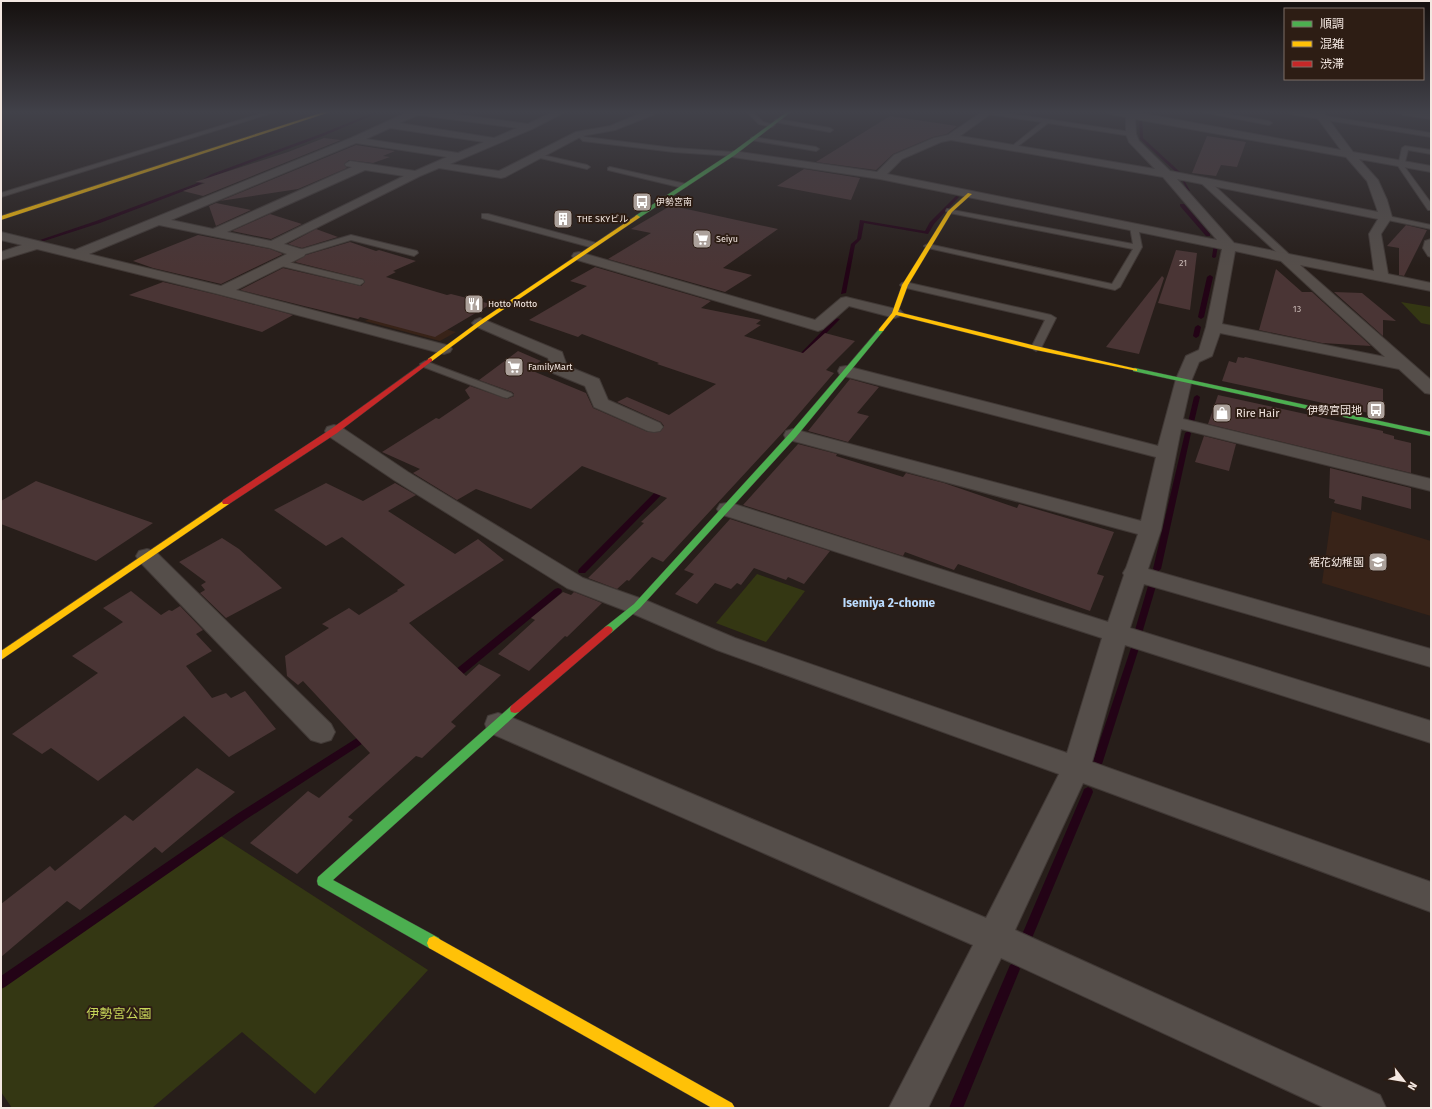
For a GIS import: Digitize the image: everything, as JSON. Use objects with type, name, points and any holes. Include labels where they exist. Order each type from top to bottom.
[{"type":"street","points":[[1,218],[168,164]]},
{"type":"street","points":[[75,255],[299,164]]},
{"type":"street","points":[[349,164],[416,174]]},
{"type":"street","points":[[273,245],[416,174],[442,164]]},
{"type":"street","points":[[439,165],[501,175],[523,164]]},
{"type":"street","points":[[1,656],[334,431],[480,323],[593,245],[717,164]]},
{"type":"street","points":[[798,164],[880,176],[1431,287]]},
{"type":"street","points":[[880,176],[890,164]]},
{"type":"street","points":[[1107,164],[1203,180],[1386,217]]},
{"type":"street","points":[[1157,164],[1168,174],[1229,246]]},
{"type":"street","points":[[1358,164],[1372,180],[1381,200],[1386,217],[1375,234],[1382,277]]},
{"type":"street","points":[[1401,164],[1431,169]]},
{"type":"street","points":[[214,233],[364,166]]},
{"type":"street","points":[[1412,180],[1425,183]]},
{"type":"street","points":[[727,1108],[323,881],[498,724],[637,606],[793,435],[895,313],[905,286],[922,260],[928,246],[950,211],[970,194]]},
{"type":"street","points":[[157,221],[273,245],[299,253]]},
{"type":"street","points":[[1,236],[223,291],[444,349]]},
{"type":"street","points":[[1,256],[35,245]]},
{"type":"street","points":[[908,1108],[994,938],[1076,768],[1134,573],[1150,530],[1173,422],[1184,380],[1192,359],[1206,353],[1214,327],[1229,246]]},
{"type":"street","points":[[223,291],[299,253]]},
{"type":"street","points":[[579,256],[818,326],[846,301],[1036,348],[1431,434]]},
{"type":"street","points":[[1288,258],[1288,261],[1431,389]]},
{"type":"street","points":[[480,323],[556,355],[559,369],[593,383],[600,403],[654,427]]},
{"type":"street","points":[[1214,327],[1403,365]]},
{"type":"street","points":[[846,370],[1167,454]]},
{"type":"street","points":[[1173,422],[1431,485]]},
{"type":"street","points":[[334,431],[401,476],[575,583],[637,606],[726,644],[1076,768],[1431,897]]},
{"type":"street","points":[[793,435],[1150,530]]},
{"type":"street","points":[[727,508],[1431,732]]},
{"type":"street","points":[[147,556],[321,732]]},
{"type":"street","points":[[1134,573],[1431,658]]},
{"type":"street","points":[[498,724],[994,938],[1367,1108]]},
{"type":"lane","points":[[1,195],[103,164]]},
{"type":"lane","points":[[573,164],[587,167]]},
{"type":"lane","points":[[1401,164],[1431,208]]},
{"type":"lane","points":[[610,169],[683,186]]},
{"type":"lane","points":[[1203,180],[1288,258]]},
{"type":"lane","points":[[950,211],[1138,247]]},
{"type":"lane","points":[[485,216],[593,245]]},
{"type":"lane","points":[[1386,217],[1431,227]]},
{"type":"lane","points":[[928,246],[1115,287],[1138,247],[1134,227]]},
{"type":"lane","points":[[299,253],[351,237],[414,253]]},
{"type":"lane","points":[[1431,241],[1428,243],[1428,248],[1431,254]]},
{"type":"lane","points":[[280,262],[360,282]]},
{"type":"lane","points":[[905,286],[1051,318],[1036,348]]},
{"type":"lane","points":[[425,364],[507,395]]},
{"type":"shaded area","points":[[383,312],[456,332],[440,341],[365,321]]},
{"type":"shaded area","name":"裾花幼稚園","points":[[1332,511],[1431,541],[1431,616],[1322,583]]},
{"type":"green space","points":[[1401,302],[1431,307],[1431,325],[1421,323]]},
{"type":"green space","points":[[757,574],[805,591],[766,642],[716,623]]},
{"type":"green space","name":"伊勢宮公園","points":[[213,831],[428,970],[315,1094],[242,1032],[152,1108],[12,1108],[1,1092],[1,982]]},
{"type":"building","points":[[252,164],[282,164],[203,196],[183,191],[205,183],[195,182]]},
{"type":"building","points":[[310,164],[344,164],[347,168],[298,189],[220,201]]},
{"type":"building","points":[[829,164],[883,164],[876,170]]},
{"type":"building","points":[[1196,164],[1238,164],[1237,167],[1221,165],[1216,176],[1192,173]]},
{"type":"building","points":[[804,169],[860,178],[851,200],[777,186]]},
{"type":"building","points":[[216,203],[251,210],[216,226],[209,206]]},
{"type":"building","name":"Seiyu","points":[[670,206],[778,229],[723,268],[752,275],[725,292],[608,259],[651,233],[631,229]]},
{"type":"building","points":[[270,214],[302,224],[271,239],[232,231]]},
{"type":"building","points":[[1406,225],[1427,230],[1404,276],[1399,275],[1399,248],[1387,246]]},
{"type":"building","points":[[316,229],[338,237],[302,248],[288,244]]},
{"type":"building","points":[[198,235],[270,249],[283,254],[221,284],[153,268],[133,261]]},
{"type":"building","points":[[350,242],[376,251],[379,250],[416,261],[393,271],[396,272],[386,277],[447,295],[451,294],[491,304],[435,337],[360,317],[358,319],[240,290],[283,268],[361,286],[365,282],[363,279],[295,262],[306,255]]},
{"type":"building","points":[[1176,250],[1197,253],[1190,310],[1158,303]]},
{"type":"building","points":[[595,267],[711,301],[701,308],[761,320],[756,324],[761,325],[744,336],[803,353],[825,333],[855,341],[826,370],[834,373],[785,430],[663,562],[652,557],[629,581],[627,580],[617,589],[588,578],[644,523],[641,522],[667,498],[582,466],[531,509],[476,489],[457,500],[413,473],[420,469],[382,452],[436,418],[439,419],[470,398],[465,390],[470,386],[507,399],[514,396],[512,392],[479,380],[518,351],[541,361],[528,369],[586,393],[593,408],[648,432],[660,432],[664,426],[661,422],[617,402],[627,397],[669,415],[716,384],[657,364],[659,363],[582,334],[578,337],[529,320],[587,286],[570,281]]},
{"type":"building","points":[[1276,269],[1302,292],[1312,292],[1371,346],[1322,343],[1259,330]]},
{"type":"building","points":[[1162,276],[1164,278],[1139,354],[1106,347]]},
{"type":"building","points":[[163,282],[293,315],[262,332],[129,295]]},
{"type":"building","points":[[1334,292],[1362,293],[1396,321],[1383,320],[1383,336]]},
{"type":"building","points":[[1238,357],[1245,357],[1383,389],[1383,416],[1222,381],[1229,361],[1236,363]]},
{"type":"building","points":[[850,379],[879,387],[857,413],[869,416],[848,442],[808,431]]},
{"type":"building","points":[[1218,395],[1383,431],[1383,433],[1394,436],[1394,439],[1411,443],[1411,473],[1208,424]]},
{"type":"building","points":[[1204,436],[1236,444],[1229,471],[1195,462]]},
{"type":"building","points":[[798,444],[837,454],[836,456],[903,477],[906,473],[944,483],[1017,508],[1019,504],[1114,532],[1097,574],[1104,576],[1090,611],[958,564],[954,570],[905,552],[903,556],[743,505]]},
{"type":"building","points":[[1330,468],[1411,488],[1411,509],[1362,496],[1361,510],[1334,503],[1335,500],[1329,498]]},
{"type":"building","points":[[36,481],[153,523],[96,561],[1,524],[1,501]]},
{"type":"building","points":[[326,483],[363,501],[395,483],[416,495],[388,511],[455,554],[478,539],[504,560],[409,623],[466,676],[479,664],[501,675],[451,722],[456,726],[422,758],[416,756],[348,817],[353,820],[297,874],[250,843],[308,791],[319,798],[370,753],[303,681],[298,685],[287,676],[285,656],[329,628],[322,624],[349,608],[359,615],[398,591],[397,590],[405,585],[342,537],[326,546],[274,510]]},
{"type":"building","points":[[730,519],[830,551],[804,584],[788,577],[786,580],[754,568],[741,585],[737,583],[731,589],[715,583],[697,604],[675,594],[694,574],[684,570]]},
{"type":"building","points":[[222,538],[239,549],[282,588],[226,618],[200,593],[205,590],[201,585],[206,582],[179,562]]},
{"type":"building","points":[[131,591],[161,615],[180,606],[203,630],[196,634],[212,651],[186,666],[212,698],[226,693],[231,698],[245,691],[276,729],[229,757],[184,716],[98,781],[51,748],[42,754],[12,734],[98,673],[72,656],[123,622],[103,608]]},
{"type":"building","points":[[563,592],[571,595],[574,592],[602,603],[529,671],[498,654],[535,620],[531,618]]},
{"type":"building","points":[[197,768],[235,792],[162,853],[155,847],[80,910],[67,901],[1,957],[1,904],[50,866],[55,871],[125,815],[133,821]]},
{"type":"waterway","points":[[42,240],[98,222],[196,185],[213,175],[244,164]]},
{"type":"waterway","points":[[1169,164],[1180,174]]},
{"type":"waterway","points":[[1182,179],[1189,190]]},
{"type":"waterway","points":[[843,293],[853,244],[859,239],[862,221],[926,233],[932,223],[957,197]]},
{"type":"waterway","points":[[1182,205],[1208,235]]},
{"type":"waterway","points":[[1214,257],[1216,245]]},
{"type":"waterway","points":[[1201,317],[1210,277]]},
{"type":"waterway","points":[[800,357],[837,319]]},
{"type":"waterway","points":[[1196,336],[1198,327]]},
{"type":"waterway","points":[[1191,422],[1197,397]]},
{"type":"waterway","points":[[1157,569],[1188,433]]},
{"type":"waterway","points":[[582,571],[665,487]]},
{"type":"waterway","points":[[1139,630],[1152,586]]},
{"type":"waterway","points":[[452,678],[558,591]]},
{"type":"waterway","points":[[1098,761],[1135,648]]},
{"type":"waterway","points":[[1,983],[241,817],[368,735]]},
{"type":"waterway","points":[[1028,934],[1088,792]]},
{"type":"waterway","points":[[956,1108],[1014,969]]},
{"type":"traffic: fast","points":[[637,217],[718,164]]},
{"type":"traffic: fast","points":[[608,630],[637,606],[793,435],[881,330]]},
{"type":"traffic: fast","points":[[1135,370],[1431,434]]},
{"type":"traffic: fast","points":[[434,943],[323,881],[515,709]]},
{"type":"traffic: slow","points":[[1,218],[168,164]]},
{"type":"traffic: slow","points":[[881,330],[895,313],[905,285],[950,211],[970,194]]},
{"type":"traffic: slow","points":[[430,360],[480,323],[637,217]]},
{"type":"traffic: slow","points":[[895,313],[1036,348],[1135,370]]},
{"type":"traffic: slow","points":[[1,656],[226,502]]},
{"type":"traffic: slow","points":[[434,943],[727,1108]]},
{"type":"traffic: jam","points":[[226,502],[334,431],[430,360]]},
{"type":"traffic: jam","points":[[515,709],[608,630]]},
{"type":"place","name":"伊勢宮南","points":[[642,202]]},
{"type":"place","name":"THE SKYビル","points":[[563,219]]},
{"type":"place","name":"Seiyu","points":[[702,239]]},
{"type":"place","name":"Hotto Motto","points":[[474,304]]},
{"type":"place","name":"FamilyMart","points":[[514,367]]},
{"type":"place","name":"伊勢宮団地","points":[[1376,410]]},
{"type":"place","name":"Rire Hair","points":[[1222,413]]},
{"type":"place","name":"裾花幼稚園","points":[[1378,562]]},
{"type":"district","name":"Isemiya 2-chome","points":[[889,603]]}]
